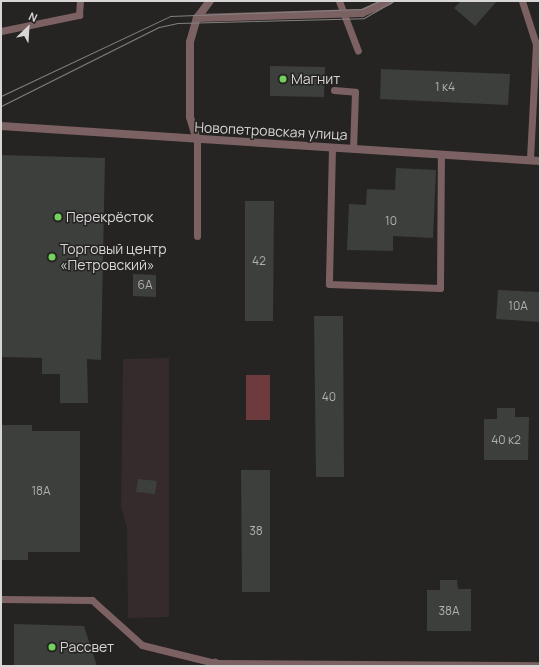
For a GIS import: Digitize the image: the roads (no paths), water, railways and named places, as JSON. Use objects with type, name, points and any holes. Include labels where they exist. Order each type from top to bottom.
[{"type":"street","points":[[197,140],[190,117],[189,56],[191,32],[197,18],[210,1]]},
{"type":"street","points":[[197,18],[362,13],[389,1]]},
{"type":"street","name":"Новопетровская улица","points":[[1,126],[197,140],[353,148],[540,161]]},
{"type":"lane","points":[[1,31],[79,15],[80,1]]},
{"type":"lane","points":[[522,1],[536,44],[530,160]]},
{"type":"lane","points":[[338,2],[358,51]]},
{"type":"lane","points":[[334,90],[355,92],[353,148]]},
{"type":"lane","points":[[197,140],[197,236]]},
{"type":"lane","points":[[332,147],[329,284],[440,288],[441,154]]},
{"type":"lane","points":[[1,599],[92,600],[142,645],[214,664],[540,665]]},
{"type":"tram line","points":[[1,96],[170,16],[362,9],[379,1]]},
{"type":"tram line","points":[[1,106],[159,27],[178,23],[364,18],[394,1]]},
{"type":"place","name":"Магнит","points":[[283,79]]},
{"type":"place","name":"Перекрёсток","points":[[58,217]]},
{"type":"place","name":"Торговый центр «Петровский»","points":[[52,257]]},
{"type":"place","name":"Рассвет","points":[[52,647]]}]
